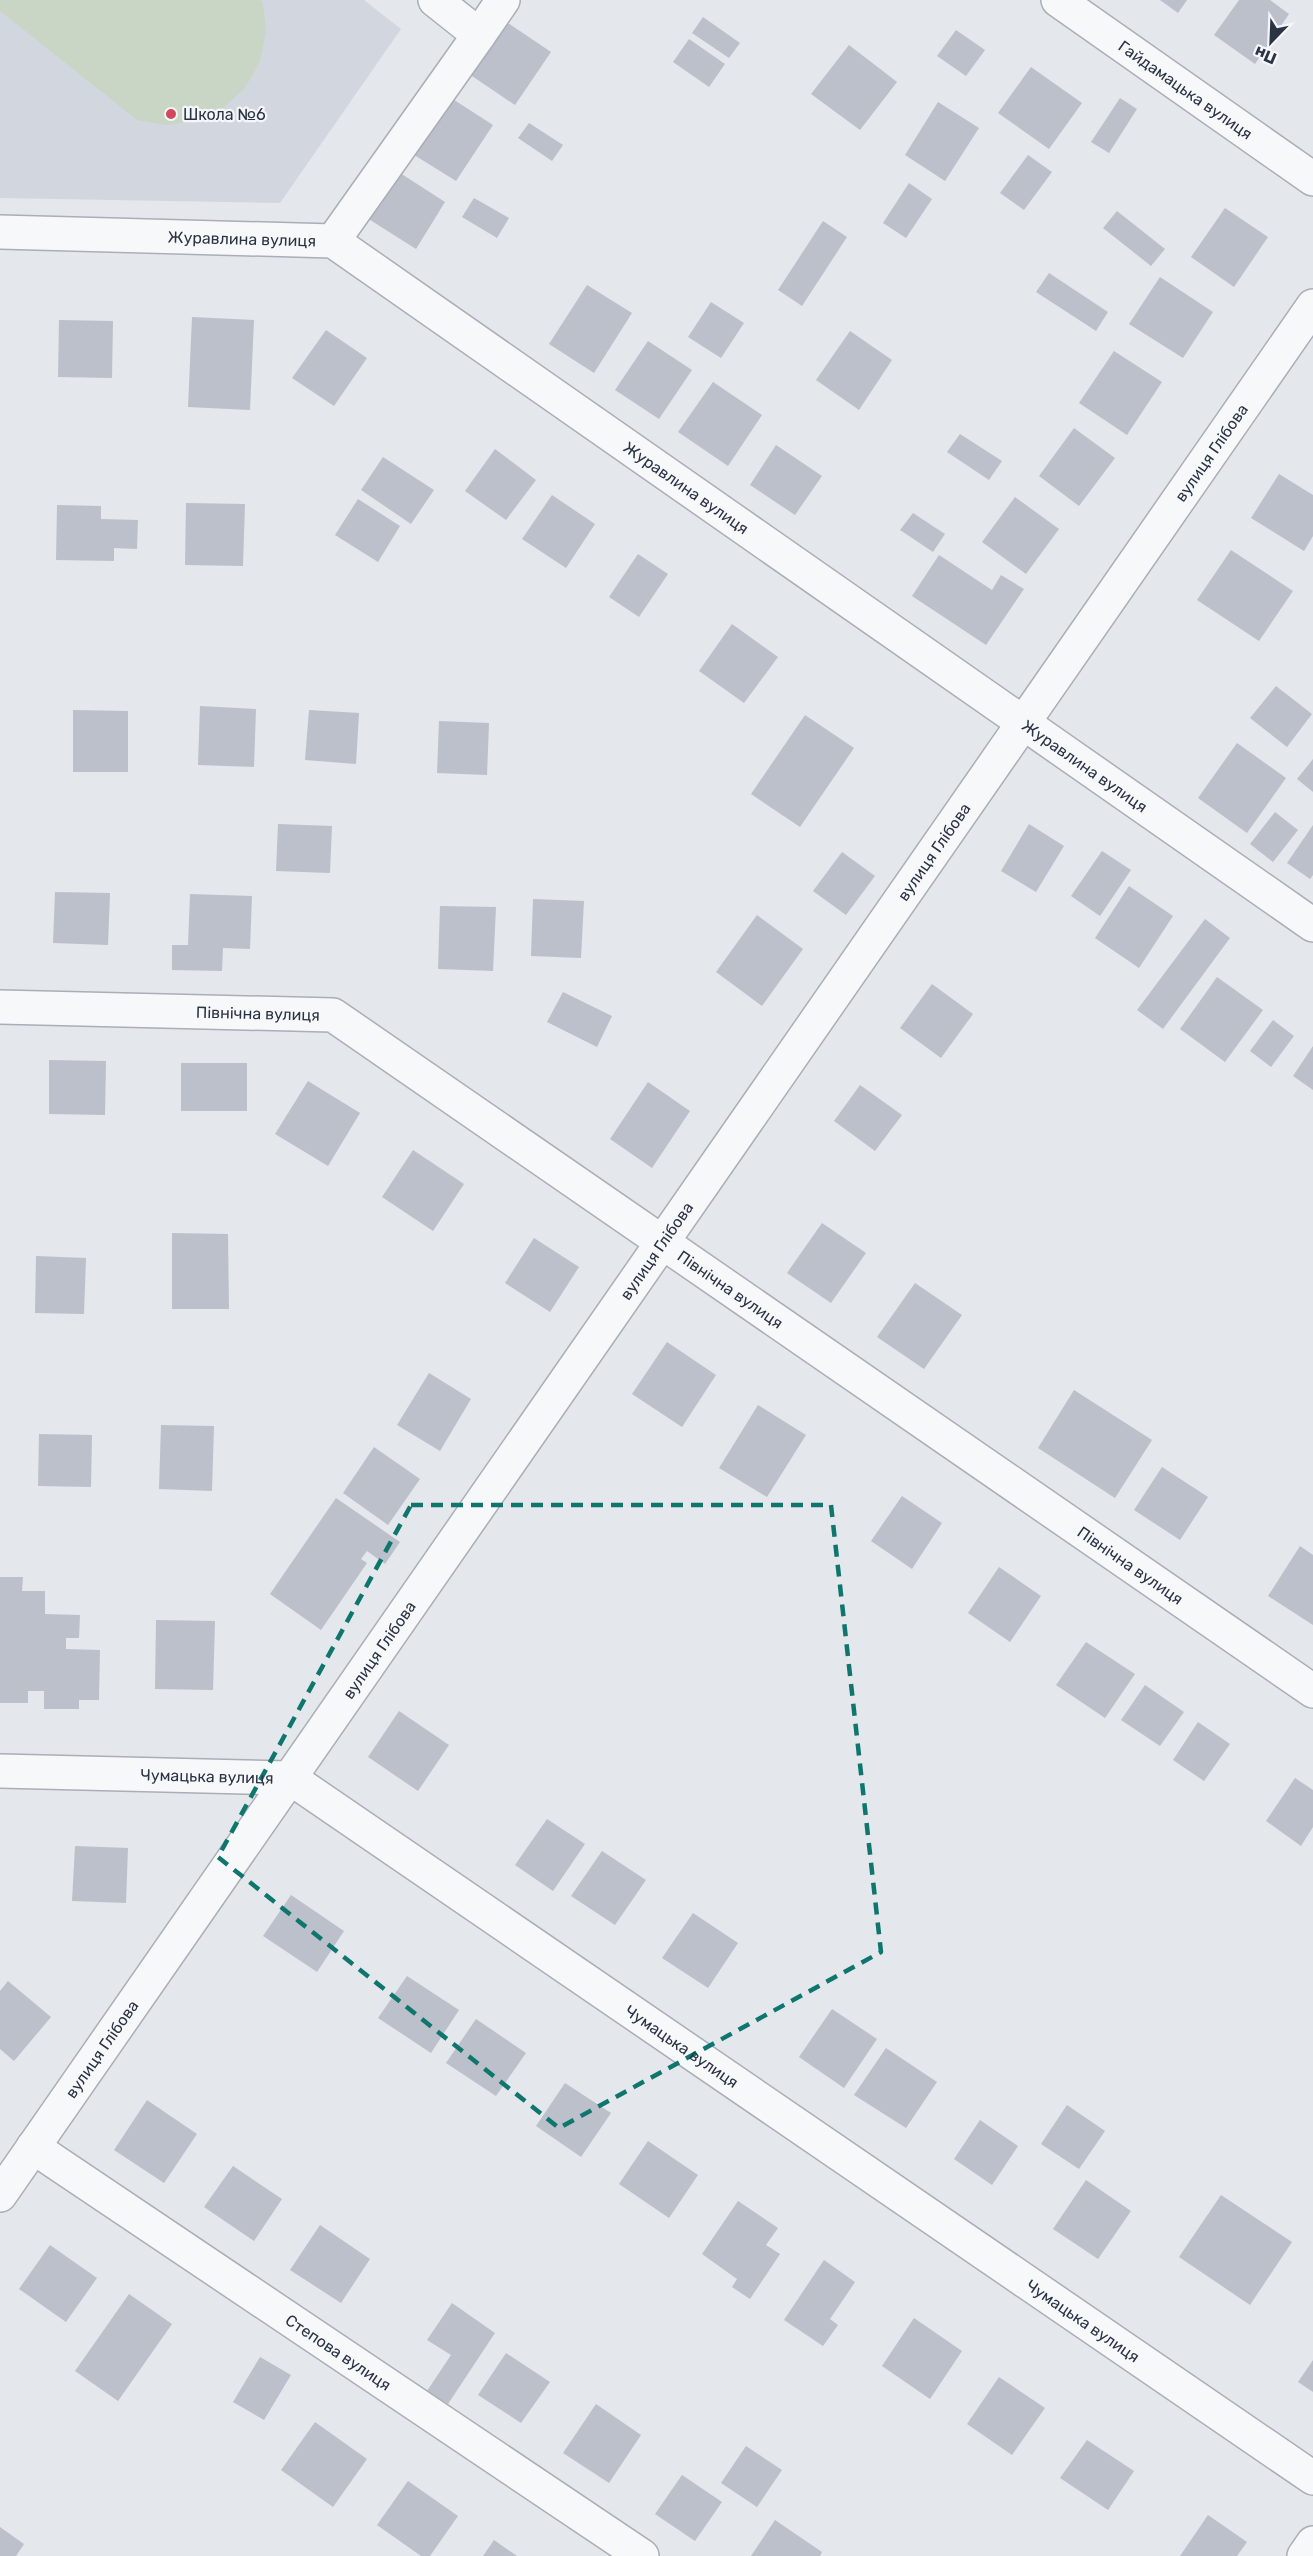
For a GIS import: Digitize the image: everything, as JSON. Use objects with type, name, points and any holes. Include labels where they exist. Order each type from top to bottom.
[{"type":"street","points":[[435,0],[478,35]]},
{"type":"street","points":[[333,240],[503,0]]},
{"type":"street","name":"Гайдамацька вулиця","points":[[1058,0],[1313,179]]},
{"type":"street","name":"Журавлина вулиця","points":[[0,232],[333,240],[1313,925]]},
{"type":"street","name":"вулиця Глібова","points":[[0,2195],[1313,306]]},
{"type":"street","name":"Північна вулиця","points":[[0,1007],[333,1015],[1313,1690]]},
{"type":"street","name":"Чумацька вулиця","points":[[0,1771],[290,1778],[1313,2478]]},
{"type":"street","name":"Степова вулиця","points":[[33,2147],[642,2556]]},
{"type":"street","points":[[1304,2556],[1313,2543]]},
{"type":"highlighted area","points":[[411,1505],[831,1505],[881,1952],[559,2128],[218,1857]]},
{"type":"shaded area","name":"Школа №6","points":[[0,0],[364,0],[401,29],[280,203],[0,198]]},
{"type":"green space","points":[[0,0],[260,0],[263,3],[266,32],[260,61],[245,88],[223,108],[196,121],[166,125],[137,120],[0,11]]},
{"type":"building","points":[[1160,0],[1187,0],[1178,13]]},
{"type":"building","points":[[1239,0],[1270,0],[1289,14],[1255,64],[1214,35]]},
{"type":"building","points":[[703,17],[740,43],[729,58],[692,33]]},
{"type":"building","points":[[502,19],[551,52],[515,105],[466,72]]},
{"type":"building","points":[[956,30],[985,50],[966,76],[937,56]]},
{"type":"building","points":[[689,39],[725,64],[709,87],[673,62]]},
{"type":"building","points":[[849,45],[897,82],[860,130],[811,94]]},
{"type":"building","points":[[1031,67],[1082,103],[1049,149],[998,113]]},
{"type":"building","points":[[448,96],[493,125],[456,181],[411,153]]},
{"type":"building","points":[[1120,98],[1137,109],[1109,153],[1091,142]]},
{"type":"building","points":[[938,102],[979,128],[945,181],[905,155]]},
{"type":"building","points":[[529,123],[563,145],[552,161],[518,138]]},
{"type":"building","points":[[1028,155],[1052,172],[1024,210],[1000,193]]},
{"type":"building","points":[[397,171],[445,202],[416,249],[367,218]]},
{"type":"building","points":[[909,183],[932,199],[906,238],[883,223]]},
{"type":"building","points":[[474,198],[509,218],[497,238],[462,217]]},
{"type":"building","points":[[1225,208],[1268,237],[1234,287],[1191,257]]},
{"type":"building","points":[[1117,211],[1165,249],[1151,266],[1103,228]]},
{"type":"building","points":[[823,221],[847,237],[802,306],[778,290]]},
{"type":"building","points":[[1049,273],[1108,312],[1096,331],[1036,292]]},
{"type":"building","points":[[1160,277],[1213,312],[1183,358],[1129,324]]},
{"type":"building","points":[[587,285],[632,313],[594,373],[549,344]]},
{"type":"building","points":[[711,302],[744,323],[721,358],[688,337]]},
{"type":"building","points":[[192,317],[254,320],[250,410],[188,407]]},
{"type":"building","points":[[59,320],[113,321],[112,378],[58,377]]},
{"type":"building","points":[[326,330],[367,358],[334,406],[292,378]]},
{"type":"building","points":[[850,331],[892,360],[859,410],[816,380]]},
{"type":"building","points":[[648,341],[692,370],[659,419],[615,390]]},
{"type":"building","points":[[1114,351],[1162,382],[1127,435],[1079,403]]},
{"type":"building","points":[[713,382],[762,415],[728,466],[678,432]]},
{"type":"building","points":[[1074,428],[1115,458],[1079,506],[1039,476]]},
{"type":"building","points":[[960,434],[1002,461],[989,480],[947,452]]},
{"type":"building","points":[[776,445],[822,476],[795,515],[750,485]]},
{"type":"building","points":[[495,449],[536,480],[506,520],[465,491]]},
{"type":"building","points":[[383,457],[434,490],[411,524],[361,490]]},
{"type":"building","points":[[1279,474],[1313,495],[1313,536],[1304,551],[1251,518]]},
{"type":"building","points":[[552,495],[595,524],[566,568],[522,539]]},
{"type":"building","points":[[1015,497],[1059,529],[1026,574],[982,542]]},
{"type":"building","points":[[358,499],[400,526],[378,562],[335,535]]},
{"type":"building","points":[[186,503],[245,504],[243,566],[185,565]]},
{"type":"building","points":[[57,505],[101,506],[101,519],[138,520],[137,549],[114,548],[114,561],[56,560]]},
{"type":"building","points":[[913,513],[945,534],[933,552],[900,530]]},
{"type":"building","points":[[1231,550],[1293,591],[1259,641],[1197,600]]},
{"type":"building","points":[[638,554],[668,574],[639,617],[609,597]]},
{"type":"building","points":[[939,555],[992,590],[1001,575],[1024,589],[986,645],[912,596]]},
{"type":"building","points":[[732,624],[778,657],[744,703],[699,671]]},
{"type":"building","points":[[1276,686],[1312,714],[1287,747],[1250,718]]},
{"type":"building","points":[[200,706],[256,709],[254,767],[198,765]]},
{"type":"building","points":[[73,710],[128,711],[128,772],[73,772]]},
{"type":"building","points":[[309,710],[359,713],[356,764],[305,760]]},
{"type":"building","points":[[805,715],[854,748],[800,827],[751,794]]},
{"type":"building","points":[[439,721],[489,723],[487,775],[437,773]]},
{"type":"building","points":[[1237,743],[1286,778],[1247,833],[1198,798]]},
{"type":"building","points":[[1313,759],[1313,792],[1297,779]]},
{"type":"building","points":[[1275,812],[1298,830],[1273,862],[1250,844]]},
{"type":"building","points":[[278,824],[332,826],[330,873],[276,871]]},
{"type":"building","points":[[1029,824],[1064,846],[1036,892],[1001,871]]},
{"type":"building","points":[[1313,825],[1313,875],[1310,879],[1287,863]]},
{"type":"building","points":[[1102,851],[1131,870],[1100,916],[1071,896]]},
{"type":"building","points":[[842,852],[875,876],[846,915],[813,891]]},
{"type":"building","points":[[1129,886],[1173,916],[1139,968],[1095,938]]},
{"type":"building","points":[[55,892],[110,893],[108,945],[53,943]]},
{"type":"building","points":[[190,894],[252,896],[250,949],[223,948],[222,971],[172,970],[172,945],[188,945]]},
{"type":"building","points":[[533,899],[584,901],[581,958],[531,956]]},
{"type":"building","points":[[440,906],[496,907],[493,971],[438,969]]},
{"type":"building","points":[[757,915],[803,949],[762,1006],[716,972]]},
{"type":"building","points":[[1205,919],[1230,938],[1163,1029],[1137,1010]]},
{"type":"building","points":[[1217,977],[1263,1010],[1225,1062],[1180,1029]]},
{"type":"building","points":[[932,984],[973,1014],[941,1058],[900,1028]]},
{"type":"building","points":[[563,992],[612,1016],[597,1047],[547,1022]]},
{"type":"building","points":[[1273,1020],[1294,1036],[1271,1067],[1250,1051]]},
{"type":"building","points":[[1313,1046],[1313,1090],[1293,1076]]},
{"type":"building","points":[[49,1060],[106,1061],[105,1115],[49,1114]]},
{"type":"building","points":[[181,1063],[247,1063],[247,1111],[181,1111]]},
{"type":"building","points":[[308,1081],[360,1113],[328,1166],[275,1134]]},
{"type":"building","points":[[648,1082],[690,1111],[652,1168],[610,1139]]},
{"type":"building","points":[[860,1085],[902,1115],[875,1151],[834,1121]]},
{"type":"building","points":[[413,1150],[464,1184],[433,1231],[382,1197]]},
{"type":"building","points":[[822,1223],[866,1253],[831,1303],[787,1273]]},
{"type":"building","points":[[172,1233],[228,1234],[229,1309],[172,1309]]},
{"type":"building","points":[[534,1238],[579,1267],[550,1312],[505,1283]]},
{"type":"building","points":[[36,1256],[86,1258],[84,1314],[35,1313]]},
{"type":"building","points":[[915,1283],[962,1315],[924,1369],[877,1337]]},
{"type":"building","points":[[667,1342],[716,1375],[682,1427],[632,1394]]},
{"type":"building","points":[[429,1373],[471,1399],[440,1451],[397,1425]]},
{"type":"building","points":[[1074,1390],[1152,1440],[1115,1498],[1038,1448]]},
{"type":"building","points":[[758,1405],[806,1435],[767,1497],[719,1468]]},
{"type":"building","points":[[161,1425],[214,1426],[212,1491],[159,1489]]},
{"type":"building","points":[[39,1434],[92,1435],[91,1487],[38,1486]]},
{"type":"building","points":[[374,1447],[420,1479],[388,1525],[343,1493]]},
{"type":"building","points":[[1162,1467],[1208,1497],[1180,1540],[1134,1510]]},
{"type":"building","points":[[902,1496],[942,1523],[912,1569],[871,1541]]},
{"type":"building","points":[[336,1498],[400,1542],[385,1564],[367,1551],[361,1559],[367,1563],[321,1630],[270,1594]]},
{"type":"building","points":[[1300,1546],[1313,1555],[1313,1625],[1268,1596]]},
{"type":"building","points":[[999,1567],[1041,1596],[1010,1642],[968,1613]]},
{"type":"building","points":[[0,1577],[23,1577],[22,1591],[45,1591],[45,1614],[80,1615],[79,1638],[66,1638],[66,1649],[100,1650],[99,1700],[79,1700],[79,1709],[44,1709],[44,1691],[28,1691],[28,1703],[0,1703]]},
{"type":"building","points":[[156,1620],[215,1621],[213,1690],[155,1689]]},
{"type":"building","points":[[1086,1642],[1135,1674],[1105,1718],[1056,1685]]},
{"type":"building","points":[[1145,1685],[1184,1712],[1160,1746],[1121,1720]]},
{"type":"building","points":[[399,1711],[449,1745],[418,1791],[368,1757]]},
{"type":"building","points":[[1198,1722],[1230,1744],[1204,1781],[1173,1760]]},
{"type":"building","points":[[1295,1778],[1313,1790],[1313,1827],[1301,1846],[1266,1821]]},
{"type":"building","points":[[547,1819],[585,1844],[553,1891],[515,1865]]},
{"type":"building","points":[[75,1846],[128,1848],[126,1903],[72,1901]]},
{"type":"building","points":[[602,1851],[646,1880],[615,1925],[571,1896]]},
{"type":"building","points":[[291,1895],[344,1931],[317,1972],[263,1936]]},
{"type":"building","points":[[693,1913],[738,1943],[708,1988],[662,1958]]},
{"type":"building","points":[[407,1976],[459,2010],[431,2053],[378,2018]]},
{"type":"building","points":[[8,1981],[51,2017],[14,2061],[0,2049],[0,1991]]},
{"type":"building","points":[[832,2009],[877,2039],[844,2088],[799,2057]]},
{"type":"building","points":[[476,2019],[526,2053],[496,2096],[446,2063]]},
{"type":"building","points":[[886,2048],[937,2082],[906,2128],[854,2095]]},
{"type":"building","points":[[565,2083],[611,2113],[581,2157],[536,2126]]},
{"type":"building","points":[[147,2100],[197,2134],[164,2183],[114,2150]]},
{"type":"building","points":[[1067,2105],[1105,2131],[1079,2169],[1041,2144]]},
{"type":"building","points":[[980,2120],[1018,2146],[992,2185],[954,2159]]},
{"type":"building","points":[[648,2141],[698,2175],[669,2218],[619,2184]]},
{"type":"building","points":[[233,2166],[282,2199],[254,2241],[204,2207]]},
{"type":"building","points":[[1086,2180],[1131,2211],[1098,2259],[1053,2229]]},
{"type":"building","points":[[1221,2195],[1292,2242],[1250,2305],[1179,2257]]},
{"type":"building","points":[[738,2201],[778,2228],[766,2245],[780,2254],[750,2299],[732,2287],[737,2279],[702,2254]]},
{"type":"building","points":[[320,2225],[370,2259],[341,2303],[290,2270]]},
{"type":"building","points":[[50,2245],[97,2278],[66,2322],[19,2289]]},
{"type":"building","points":[[824,2260],[855,2282],[830,2319],[838,2325],[823,2346],[784,2320]]},
{"type":"building","points":[[129,2294],[172,2324],[118,2401],[75,2371]]},
{"type":"building","points":[[452,2303],[495,2333],[448,2404],[427,2391],[451,2355],[427,2340]]},
{"type":"building","points":[[914,2318],[962,2351],[930,2399],[882,2366]]},
{"type":"building","points":[[506,2353],[550,2382],[521,2423],[478,2395]]},
{"type":"building","points":[[260,2357],[291,2375],[264,2420],[233,2402]]},
{"type":"building","points":[[1313,2360],[1313,2392],[1298,2382]]},
{"type":"building","points":[[999,2377],[1045,2408],[1012,2455],[967,2424]]},
{"type":"building","points":[[596,2404],[641,2435],[609,2483],[563,2453]]},
{"type":"building","points":[[315,2422],[367,2459],[333,2507],[281,2470]]},
{"type":"building","points":[[1087,2440],[1134,2471],[1108,2510],[1060,2478]]},
{"type":"building","points":[[746,2446],[782,2470],[757,2507],[721,2483]]},
{"type":"building","points":[[682,2475],[722,2502],[695,2541],[655,2514]]},
{"type":"building","points":[[408,2481],[458,2516],[430,2556],[421,2556],[377,2525]]},
{"type":"building","points":[[1208,2515],[1247,2542],[1237,2556],[1180,2556]]},
{"type":"building","points":[[775,2520],[822,2552],[820,2556],[751,2556]]},
{"type":"building","points":[[0,2527],[24,2544],[16,2556],[0,2556]]},
{"type":"building","points":[[494,2540],[517,2556],[483,2556]]},
{"type":"place","name":"Школа №6","points":[[171,114]]}]
